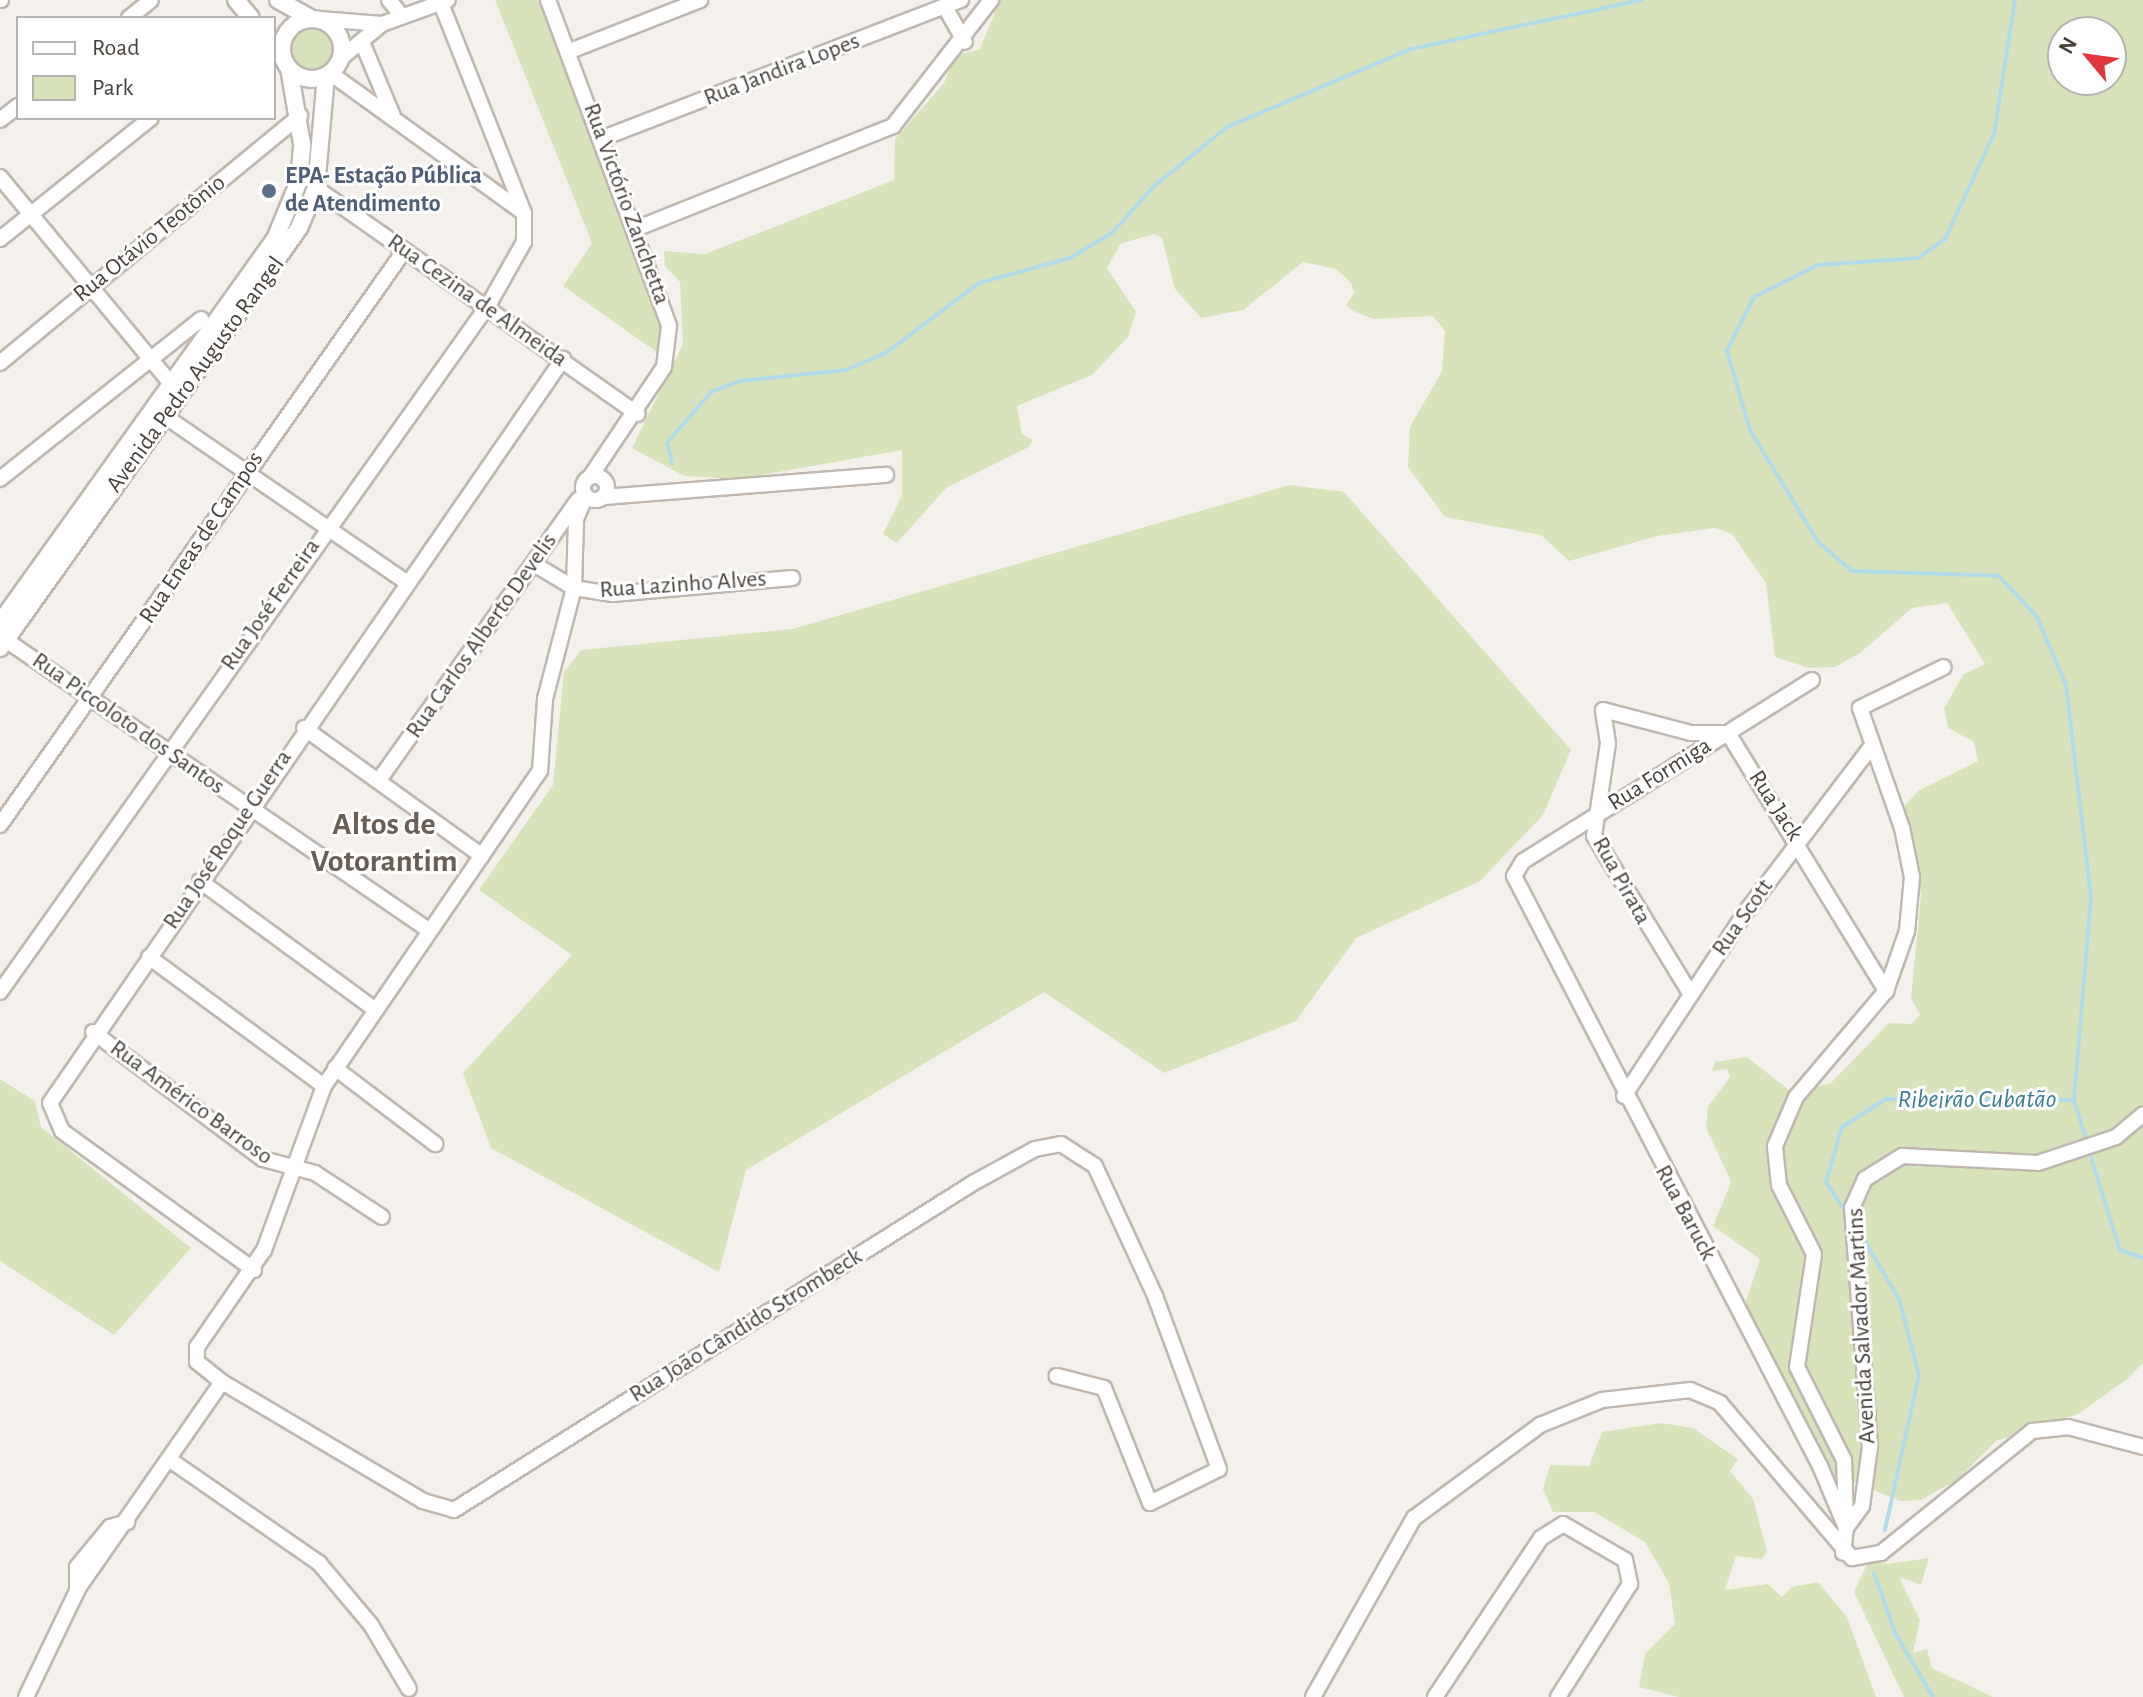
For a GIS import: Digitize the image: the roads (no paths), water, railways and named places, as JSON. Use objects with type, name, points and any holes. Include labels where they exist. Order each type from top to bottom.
[{"type":"street","points":[[131,16],[151,0]]},
{"type":"street","points":[[236,0],[249,16]]},
{"type":"street","points":[[278,0],[336,30],[341,58]]},
{"type":"street","points":[[389,0],[401,15]]},
{"type":"street","name":"Rua Victório Zanchetta","points":[[548,0],[638,228],[670,339],[664,367],[615,447]]},
{"type":"street","points":[[570,51],[700,0]]},
{"type":"street","name":"Rua Jandira Lopes","points":[[603,138],[961,0]]},
{"type":"street","points":[[638,228],[893,126],[965,42],[991,0]]},
{"type":"street","points":[[382,24],[315,19],[287,33],[282,58],[310,79],[328,75],[341,58],[382,24],[445,2],[524,213]]},
{"type":"street","points":[[945,7],[965,42]]},
{"type":"street","points":[[362,42],[393,117]]},
{"type":"street","name":"Avenida Pedro Augusto Rangel","points":[[0,623],[172,385],[290,210],[299,181],[300,116],[282,58]]},
{"type":"street","points":[[328,75],[393,117],[524,213]]},
{"type":"street","name":"Avenida Pedro Augusto Rangel","points":[[2,641],[279,259],[316,188],[328,75]]},
{"type":"street","points":[[0,120],[16,108]]},
{"type":"street","name":"Rua Otávio Teotônio","points":[[0,363],[300,116]]},
{"type":"street","points":[[0,239],[149,120]]},
{"type":"street","points":[[0,177],[172,385]]},
{"type":"street","name":"Rua Cezina de Almeida","points":[[316,188],[404,251],[489,304],[637,414]]},
{"type":"street","name":"Rua José Ferreira","points":[[0,992],[6,971],[167,753],[489,304],[528,233],[524,213]]},
{"type":"street","name":"Rua Eneas de Campos","points":[[0,825],[92,699],[246,473],[404,251]]},
{"type":"street","points":[[0,479],[201,319]]},
{"type":"street","name":"Rua José Roque Guerra","points":[[254,1270],[54,1123],[55,1091],[93,1032],[149,957],[304,728],[563,359]]},
{"type":"street","points":[[166,417],[406,582]]},
{"type":"street","name":"Rua Carlos Alberto Develis","points":[[379,780],[534,564],[596,490],[615,447]]},
{"type":"street","points":[[26,1697],[77,1591],[173,1462],[222,1382],[195,1354],[254,1270],[324,1086],[540,771],[545,699],[574,588],[577,541],[596,490],[636,498],[886,475]]},
{"type":"street","name":"Rua Lazinho Alves","points":[[534,564],[574,588],[613,594],[792,578]]},
{"type":"street","name":"Rua Piccoloto dos Santos","points":[[2,641],[92,699],[430,931]]},
{"type":"street","points":[[1843,1553],[1846,1528],[1844,1460],[1797,1367],[1814,1254],[1779,1185],[1775,1146],[1796,1097],[1886,991],[1907,931],[1912,877],[1871,747],[1859,719],[1864,704],[1944,667]]},
{"type":"street","name":"Rua Formiga","points":[[1514,876],[1523,861],[1812,680]]},
{"type":"street","name":"Rua Pirata","points":[[1690,993],[1600,850],[1594,817],[1608,743],[1603,710],[1691,733],[1728,733]]},
{"type":"street","points":[[304,728],[482,856]]},
{"type":"street","name":"Rua Jack","points":[[1728,733],[1798,841],[1886,991]]},
{"type":"street","name":"Rua Scott","points":[[1624,1096],[1690,993],[1798,841],[1871,747]]},
{"type":"street","name":"Rua Baruck","points":[[1514,876],[1846,1528]]},
{"type":"street","points":[[200,881],[374,1009]]},
{"type":"street","points":[[149,957],[324,1086]]},
{"type":"street","name":"Rua Américo Barroso","points":[[93,1032],[263,1159],[290,1170],[315,1173],[382,1217]]},
{"type":"street","points":[[335,1068],[435,1144]]},
{"type":"street","name":"Avenida Salvador Martins","points":[[1846,1528],[1862,1506],[1870,1447],[1852,1208],[1865,1179],[1902,1156],[2038,1163],[2138,1130],[2143,1114]]},
{"type":"street","name":"Rua João Cândido Strombeck","points":[[222,1382],[423,1501],[454,1510],[973,1183],[1035,1149],[1061,1144],[1095,1166],[1155,1296],[1219,1469],[1150,1503],[1104,1388],[1057,1376]]},
{"type":"street","points":[[1313,1697],[1414,1518],[1540,1425],[1602,1400],[1690,1390],[1720,1403],[1747,1426],[1843,1553]]},
{"type":"street","points":[[1843,1553],[1881,1553],[2032,1431],[2068,1427],[2143,1447]]},
{"type":"street","points":[[173,1462],[319,1563],[371,1625],[409,1689]]},
{"type":"street","points":[[1435,1697],[1541,1538],[1563,1524],[1625,1560],[1630,1584],[1558,1697]]},
{"type":"waterway","points":[[672,463],[667,443],[711,392],[739,381],[846,370],[886,353],[979,283],[1070,258],[1112,233],[1154,186],[1227,127],[1411,49],[1642,0]]},
{"type":"waterway","points":[[2015,0],[1994,134],[1945,239],[1918,258],[1818,265],[1754,297],[1727,351],[1750,430],[1818,542],[1852,571],[1999,576],[2037,617],[2066,685],[2091,897],[2074,1100]]},
{"type":"waterway","name":"Ribeirão Cubatão","points":[[1843,1208],[1826,1182],[1842,1127],[1886,1099],[2074,1100],[2085,1137]]},
{"type":"waterway","name":"Ribeirão Cubatão","points":[[2091,1158],[2120,1250],[2143,1258]]},
{"type":"waterway","name":"Ribeirão Cubatão","points":[[1863,1238],[1899,1299],[1919,1375],[1885,1530]]},
{"type":"waterway","points":[[1874,1573],[1895,1633],[1933,1697]]},
{"type":"place","name":"EPA- Estação Pública de Atendimento","points":[[269,191]]},
{"type":"district","name":"Altos de Votorantim","points":[[384,844]]}]
